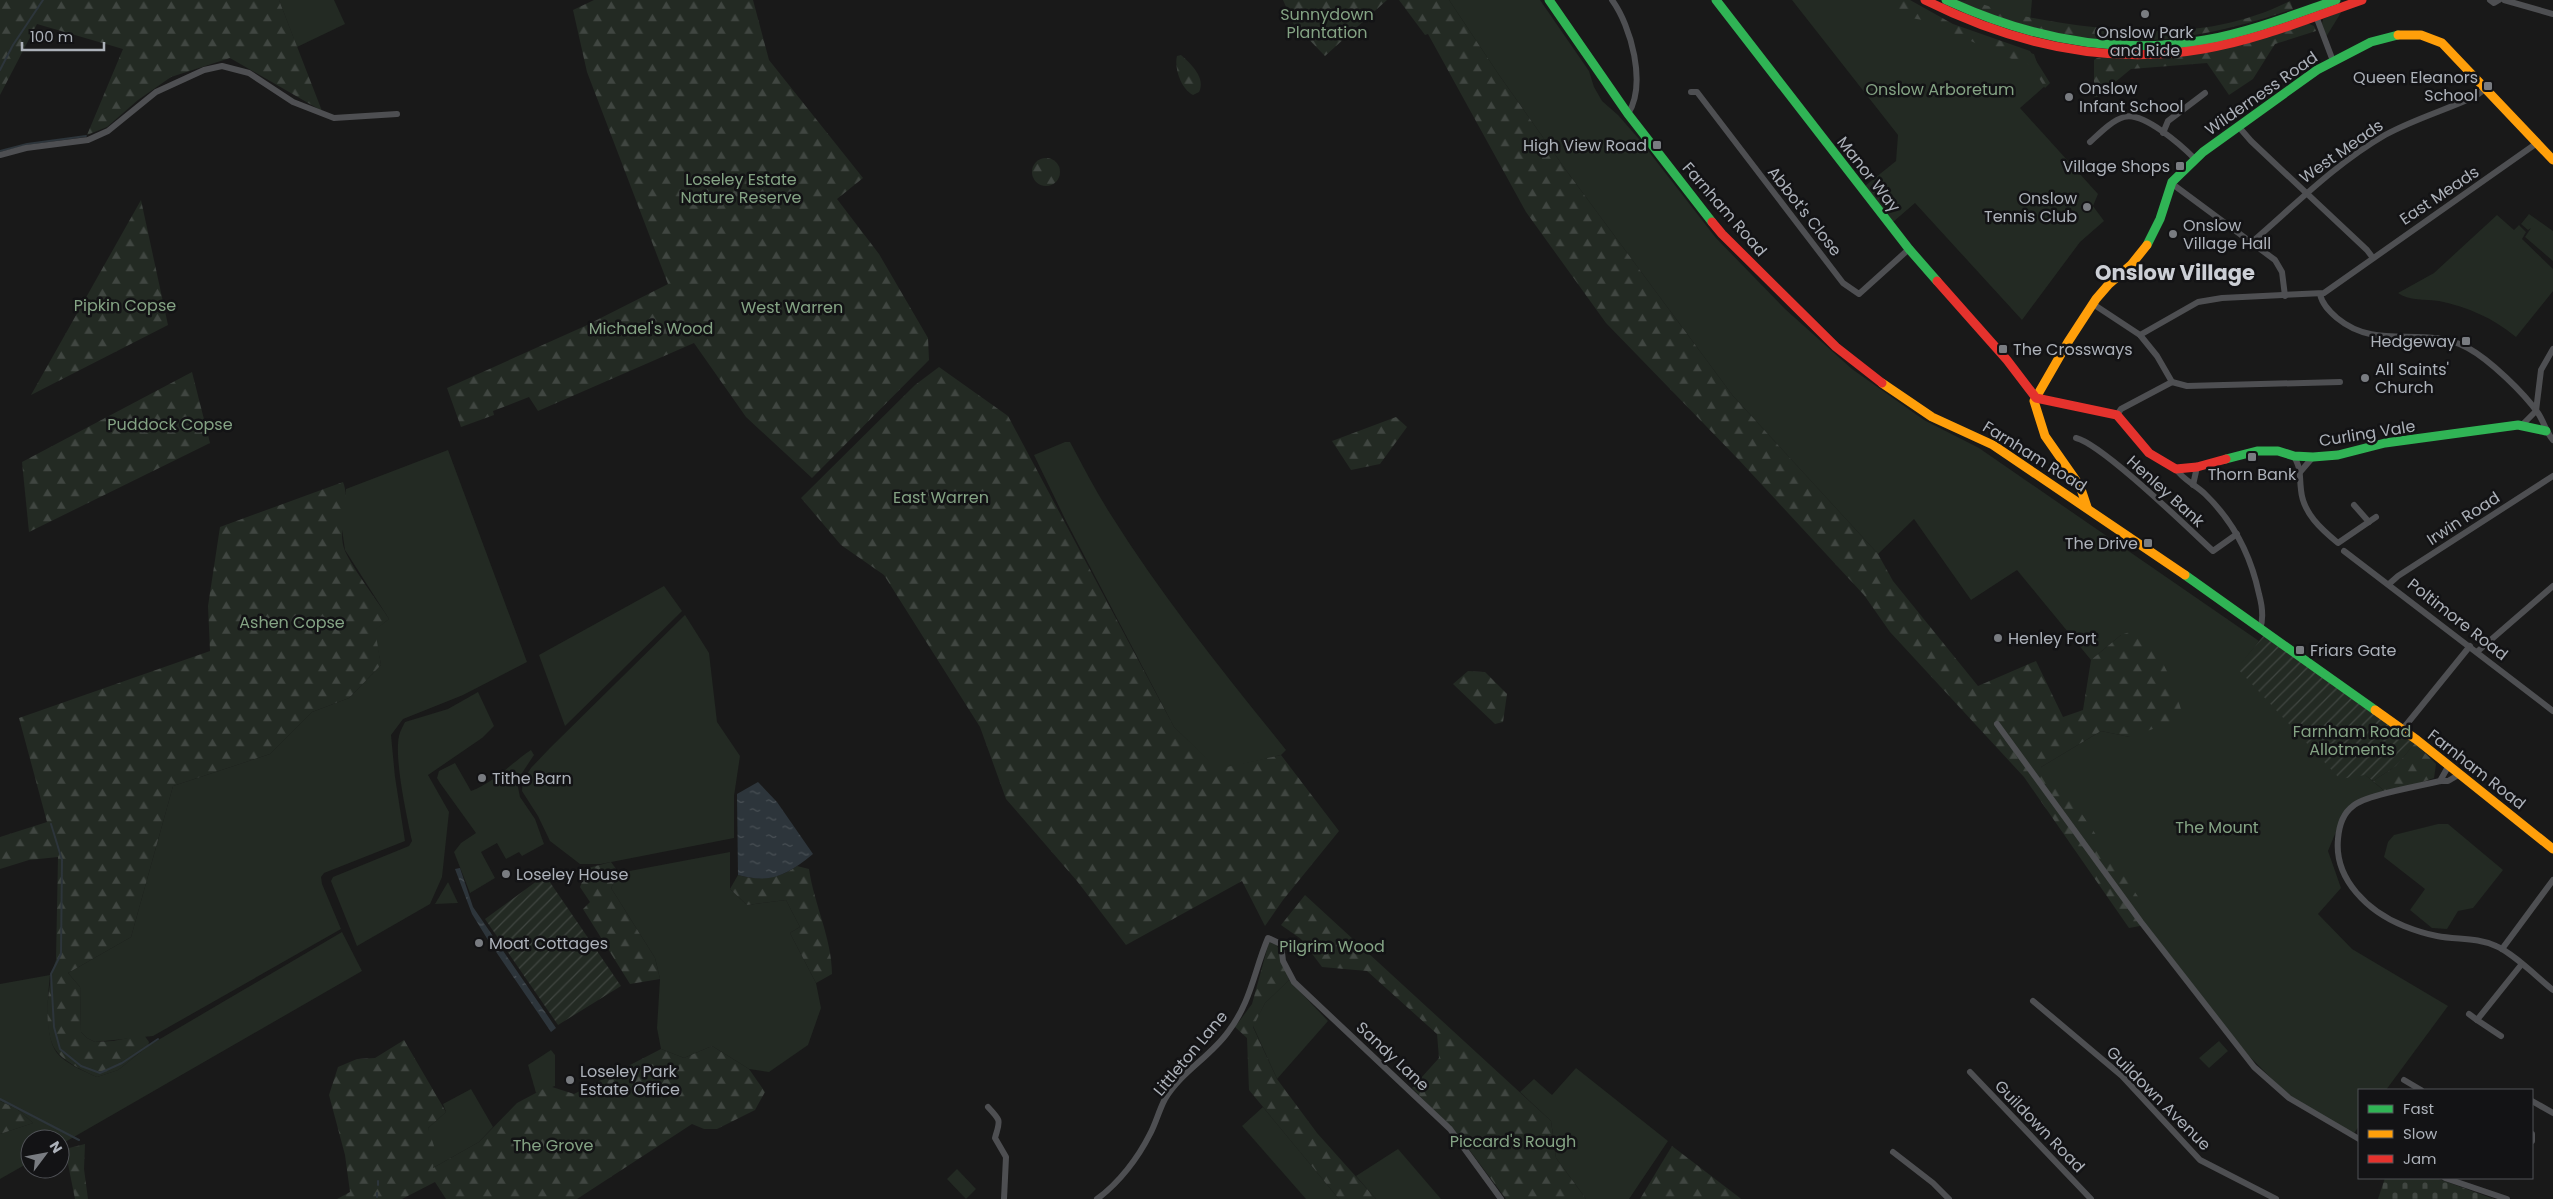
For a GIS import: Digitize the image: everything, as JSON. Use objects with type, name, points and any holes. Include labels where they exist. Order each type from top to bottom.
[{"type":"main road","name":"Farnham Road","points":[[1549,0],[1628,114],[1722,234],[1836,347],[1876,379],[1932,417],[1993,445],[2088,507],[2402,730],[2449,765],[2553,849]]},
{"type":"main road","name":"Manor Way","points":[[1716,0],[1909,249],[2007,360],[2036,398]]},
{"type":"main road","points":[[1925,0],[1976,24],[2022,39],[2070,50],[2119,56],[2160,55],[2210,48],[2256,36],[2362,0]]},
{"type":"main road","points":[[1946,0],[1986,18],[2029,32],[2087,44],[2134,47],[2194,42],[2222,36],[2336,0]]},
{"type":"main road","points":[[2333,61],[2386,38],[2421,34],[2442,43],[2553,160]]},
{"type":"main road","name":"Wilderness Road","points":[[2171,183],[2195,159],[2238,126],[2308,75],[2333,61]]},
{"type":"main road","points":[[2088,507],[2088,497],[2056,456],[2043,435],[2035,411],[2034,401],[2093,304],[2112,281],[2123,273],[2145,248],[2162,215],[2164,199],[2171,183]]},
{"type":"main road","points":[[2036,398],[2117,414],[2137,442],[2159,461],[2176,469]]},
{"type":"main road","name":"Curling Vale","points":[[2176,469],[2198,467],[2257,451],[2278,451],[2294,456],[2313,457],[2338,454],[2385,443],[2449,436],[2523,424],[2546,431]]},
{"type":"street","points":[[1612,0],[1626,25],[1633,55],[1636,87],[1633,106],[1628,114]]},
{"type":"street","points":[[2490,0],[2494,3],[2499,0]]},
{"type":"street","points":[[2504,0],[2553,14]]},
{"type":"street","name":"Wilderness Road","points":[[2316,16],[2333,61]]},
{"type":"street","points":[[0,155],[26,148],[88,140],[108,131],[156,92],[195,74],[222,66],[249,72],[293,102],[334,118],[397,114]]},
{"type":"street","name":"West Meads","points":[[2252,242],[2306,192],[2387,134],[2461,103],[2486,89]]},
{"type":"street","name":"Abbot's Close","points":[[1691,92],[1696,92],[1844,283],[1859,294],[1909,249]]},
{"type":"street","points":[[2163,132],[2170,119],[2205,92]]},
{"type":"street","points":[[2090,142],[2125,116],[2134,116],[2163,132],[2195,159]]},
{"type":"street","points":[[2238,126],[2367,250],[2373,258]]},
{"type":"street","name":"East Meads","points":[[2320,294],[2357,271],[2537,143]]},
{"type":"street","points":[[2171,183],[2197,204],[2252,242],[2279,265],[2282,272],[2285,296]]},
{"type":"street","points":[[2140,335],[2198,302],[2222,298],[2320,294],[2324,304],[2334,316],[2360,333],[2375,336],[2430,337],[2453,342],[2469,349],[2491,366],[2536,411],[2553,440]]},
{"type":"street","points":[[2093,304],[2140,335],[2157,356],[2172,382]]},
{"type":"street","points":[[2523,424],[2536,411],[2541,370],[2553,349]]},
{"type":"street","points":[[2117,414],[2121,409],[2172,382],[2187,386],[2340,382]]},
{"type":"street","name":"Henley Bank","points":[[2076,438],[2084,440],[2108,458],[2213,551],[2237,534]]},
{"type":"street","points":[[2294,456],[2301,471],[2300,490],[2304,503],[2316,523],[2338,542],[2376,517]]},
{"type":"street","points":[[2301,471],[2313,457]]},
{"type":"street","points":[[2193,485],[2198,467]]},
{"type":"street","points":[[2176,469],[2204,493],[2237,534],[2253,567],[2261,603],[2262,622],[2260,628]]},
{"type":"street","name":"Irwin Road","points":[[2389,584],[2406,571],[2553,476]]},
{"type":"street","points":[[2354,505],[2369,522]]},
{"type":"street","name":"Poltimore Road","points":[[2344,551],[2478,651],[2553,711]]},
{"type":"street","points":[[2478,651],[2553,586]]},
{"type":"street","points":[[2402,730],[2470,646]]},
{"type":"street","points":[[1998,724],[2141,922],[2254,1067],[2289,1098],[2358,1138]]},
{"type":"street","points":[[2440,781],[2449,765]]},
{"type":"street","points":[[2460,774],[2448,781],[2440,781],[2380,795],[2354,805],[2344,815],[2338,831],[2337,853],[2343,873],[2357,894],[2376,911],[2404,926],[2437,936],[2476,939],[2502,949],[2553,990]]},
{"type":"street","points":[[2502,949],[2553,880]]},
{"type":"street","name":"Littleton Lane","points":[[1097,1199],[1107,1192],[1139,1153],[1150,1135],[1166,1099],[1186,1074],[1228,1033],[1250,995],[1268,938]]},
{"type":"street","name":"Sandy Lane","points":[[1268,938],[1282,944],[1283,961],[1294,982],[1450,1129],[1501,1199]]},
{"type":"street","points":[[2477,1020],[2521,965]]},
{"type":"street","name":"Guildown Avenue","points":[[2033,1002],[2122,1076],[2200,1160],[2276,1199]]},
{"type":"street","points":[[2469,1014],[2501,1036]]},
{"type":"street","name":"Guildown Road","points":[[1970,1072],[2090,1199]]},
{"type":"street","points":[[2404,1080],[2419,1089]]},
{"type":"street","points":[[2533,1102],[2553,1113]]},
{"type":"street","points":[[988,1107],[1000,1119],[995,1138],[1006,1157],[1004,1199]]},
{"type":"street","points":[[1893,1152],[1933,1183],[1949,1199]]},
{"type":"street","points":[[2448,1179],[2506,1199]]},
{"type":"green space","points":[[0,0],[279,0],[322,111],[230,58],[171,77],[138,100],[107,127],[87,135],[123,49],[37,24],[0,95]]},
{"type":"green space","points":[[279,0],[334,0],[345,24],[297,47]]},
{"type":"green space","name":"West Warren","points":[[594,0],[753,0],[769,60],[863,178],[837,199],[879,254],[928,338],[929,360],[812,478],[746,417],[694,343],[538,411],[529,397],[493,411],[494,415],[461,427],[447,388],[585,326],[668,284],[587,72],[573,10]]},
{"type":"green space","name":"Sunnydown Plantation","points":[[1283,0],[1387,0],[1325,56],[1293,23]]},
{"type":"green space","points":[[1399,0],[1449,0],[1568,173],[1733,396],[1878,554],[1893,581],[1978,686],[2036,661],[2063,717],[2083,710],[2091,660],[2121,635],[2132,631],[2152,648],[2166,669],[2184,718],[2130,737],[2101,731],[2041,767],[2051,774],[2073,801],[2156,923],[2129,928],[2024,777],[1890,632],[1864,595],[1738,459],[1606,323],[1526,212],[1428,34],[1425,35]]},
{"type":"green space","name":"The Mount","points":[[1449,0],[1540,0],[1589,71],[1594,87],[1602,101],[1618,115],[1639,139],[1716,238],[1785,309],[1852,369],[1924,420],[1979,448],[2259,641],[2238,668],[2388,794],[2355,806],[2348,812],[2338,827],[2328,851],[2341,888],[2318,914],[2352,949],[2448,1006],[2387,1089],[2358,1089],[2358,1128],[2353,1135],[2286,1093],[2248,1055],[2146,925],[2041,767],[2101,731],[2130,737],[2121,635],[2091,660],[2017,570],[1971,600],[1914,519],[1878,554],[1733,396],[1568,173]]},
{"type":"green space","name":"Onslow Arboretum","points":[[1792,0],[1898,0],[1991,43],[2034,54],[2045,86],[2020,108],[2098,194],[2093,206],[2104,221],[2080,242],[2022,320],[1915,203],[1893,222],[1865,186],[1896,161],[1898,135]]},
{"type":"green space","points":[[1877,0],[1910,0],[1953,24],[2030,51],[2050,83],[2045,88],[2031,65],[2014,60],[1923,20],[1892,15]]},
{"type":"green space","points":[[1956,0],[1974,2],[2014,14],[2056,22],[2124,30],[2158,31],[2225,24],[2258,15],[2290,1],[2293,9],[2247,23],[2204,33],[2163,39],[2123,40],[2084,37],[2043,30]]},
{"type":"green space","points":[[1964,0],[2032,0],[2030,23]]},
{"type":"green space","points":[[2342,11],[2326,37],[2322,24],[2323,19]]},
{"type":"green space","points":[[2307,23],[2314,26],[2316,31],[2275,44],[2253,79],[2229,95],[2207,63],[2131,69],[2097,97],[2094,97],[2094,60],[2097,58]]},
{"type":"green space","points":[[1181,55],[1196,72],[1201,82],[1199,92],[1193,95],[1185,88],[1179,78],[1176,61],[1177,56]]},
{"type":"green space","points":[[1046,158],[1056,162],[1060,172],[1056,182],[1046,186],[1036,182],[1032,172],[1036,162]]},
{"type":"green space","name":"Pipkin Copse","points":[[141,200],[168,325],[31,395]]},
{"type":"green space","points":[[2529,214],[2553,231],[2553,261],[2525,237],[2531,228],[2528,230],[2521,224]]},
{"type":"green space","points":[[2497,215],[2514,230],[2519,225],[2526,232],[2522,239],[2553,269],[2553,291],[2516,337],[2489,319],[2460,306],[2402,296],[2398,293],[2434,273]]},
{"type":"green space","name":"East Warren","points":[[939,367],[1008,416],[1174,727],[1218,769],[1281,755],[1339,831],[1283,900],[1265,926],[1242,881],[1126,945],[1077,881],[1006,799],[980,727],[884,575],[841,545],[801,498],[915,385]]},
{"type":"green space","name":"Puddock Copse","points":[[192,372],[210,443],[29,532],[22,462]]},
{"type":"green space","points":[[1396,417],[1407,427],[1380,464],[1351,470],[1332,441]]},
{"type":"green space","points":[[1065,442],[1070,442],[1105,506],[1152,576],[1195,635],[1286,750],[1281,755],[1218,770],[1174,727],[1066,521],[1034,455]]},
{"type":"green space","points":[[448,450],[527,662],[463,695],[403,719],[391,735],[395,777],[405,841],[324,873],[321,877],[322,884],[341,929],[153,1036],[95,1042],[87,1038],[81,1032],[80,987],[68,973],[131,937],[173,786],[270,754],[312,712],[349,698],[381,665],[374,630],[389,619],[345,550],[341,523],[346,489]]},
{"type":"green space","name":"Ashen Copse","points":[[343,482],[345,497],[342,533],[345,551],[389,619],[375,630],[381,665],[349,698],[312,712],[270,754],[173,786],[131,937],[68,973],[80,987],[81,1032],[87,1038],[95,1042],[113,1041],[144,1035],[149,1042],[148,1046],[118,1070],[97,1077],[66,1061],[58,1053],[49,1034],[49,994],[56,960],[58,857],[29,860],[0,869],[0,837],[47,822],[19,718],[210,651],[208,606],[220,527]]},
{"type":"green space","points":[[664,586],[682,611],[565,726],[539,655]]},
{"type":"green space","points":[[685,615],[709,653],[717,722],[740,756],[734,796],[734,838],[601,864],[580,864],[550,841],[538,816],[522,791],[523,780],[531,768],[550,748]]},
{"type":"green space","name":"Farnham Road Allotments","points":[[2265,634],[2415,743],[2396,766],[2373,781],[2365,775],[2340,779],[2237,668]]},
{"type":"green space","points":[[1468,671],[1485,672],[1507,694],[1503,722],[1495,724],[1453,684]]},
{"type":"green space","points":[[478,692],[494,726],[482,738],[428,775],[449,812],[442,877],[430,904],[357,946],[331,881],[333,877],[409,846],[412,841],[398,759],[399,736],[405,722],[448,709]]},
{"type":"green space","points":[[2415,743],[2436,764],[2434,778],[2388,794],[2373,781],[2396,766]]},
{"type":"green space","points":[[531,750],[534,755],[520,776],[518,787],[520,797],[535,819],[544,844],[522,856],[519,852],[506,859],[497,843],[481,852],[495,878],[470,893],[454,852],[461,843],[476,833],[437,778],[439,771],[455,763],[471,791],[495,778]]},
{"type":"green space","points":[[2438,824],[2448,824],[2503,870],[2473,908],[2458,911],[2447,929],[2432,928],[2410,910],[2425,889],[2384,857],[2388,842],[2394,835]]},
{"type":"green space","points":[[730,852],[730,889],[747,905],[786,900],[800,927],[790,933],[816,983],[821,1008],[808,1045],[769,1072],[749,1069],[712,1046],[684,1058],[661,1049],[657,1028],[660,979],[655,958],[611,888],[619,873]]},
{"type":"green space","points":[[611,862],[619,873],[611,888],[655,958],[660,979],[630,984],[583,909],[590,902],[580,887],[588,868]]},
{"type":"green space","points":[[797,866],[809,869],[829,948],[832,974],[816,983],[790,933],[800,927],[786,900],[747,905],[730,889],[738,875],[769,878],[783,874]]},
{"type":"green space","points":[[545,875],[621,986],[558,1025],[485,919]]},
{"type":"green space","points":[[448,882],[458,903],[435,904]]},
{"type":"green space","name":"Piccard's Rough","points":[[1305,895],[1551,1121],[1556,1158],[1586,1199],[1506,1199],[1459,1136],[1412,1088],[1439,1058],[1437,1034],[1367,971],[1322,967],[1301,939],[1281,925]]},
{"type":"green space","points":[[342,932],[362,971],[70,1139],[70,1129],[20,1129],[20,1168],[0,1179],[0,1134],[33,1123],[17,1109],[0,1101],[0,984],[50,975],[48,1015],[53,1046],[65,1061],[97,1077],[118,1070],[148,1046]]},
{"type":"green space","points":[[1269,942],[1277,945],[1289,980],[1265,1003],[1253,1027],[1277,1079],[1317,1133],[1376,1199],[1339,1199],[1249,1090],[1247,1038],[1235,1027],[1252,1004]]},
{"type":"green space","points":[[1289,980],[1328,1021],[1277,1079],[1253,1026],[1265,1003]]},
{"type":"green space","name":"The Grove","points":[[404,1040],[446,1112],[428,1128],[436,1152],[433,1168],[479,1142],[517,1103],[549,1086],[574,1094],[661,1049],[684,1058],[712,1046],[749,1069],[765,1092],[755,1110],[717,1129],[704,1129],[692,1124],[577,1199],[446,1199],[435,1182],[402,1199],[337,1199],[350,1192],[345,1155],[329,1095],[338,1067],[357,1059],[375,1058]]},
{"type":"green space","points":[[2219,1041],[2228,1051],[2209,1068],[2199,1058]]},
{"type":"green space","points":[[551,1050],[555,1055],[555,1086],[536,1093],[528,1065]]},
{"type":"green space","points":[[1576,1068],[1668,1141],[1629,1199],[1586,1199],[1556,1158],[1551,1121],[1520,1092],[1534,1079],[1552,1095]]},
{"type":"green space","points":[[471,1089],[493,1127],[479,1142],[433,1168],[428,1128],[446,1112],[443,1104]]},
{"type":"green space","points":[[0,1101],[17,1109],[33,1123],[0,1134]]},
{"type":"green space","points":[[1263,1107],[1339,1199],[1306,1199],[1242,1126]]},
{"type":"green space","points":[[85,1144],[84,1169],[88,1199],[75,1199],[70,1174],[70,1148]]},
{"type":"green space","points":[[1672,1146],[1740,1198],[1741,1199],[1640,1199]]},
{"type":"green space","points":[[1398,1149],[1441,1199],[1376,1199],[1356,1176]]},
{"type":"green space","points":[[957,1169],[976,1189],[966,1199],[947,1179]]},
{"type":"green space","points":[[2385,1179],[2439,1179],[2494,1199],[2378,1199]]},
{"type":"water","points":[[758,782],[777,802],[813,854],[787,872],[769,878],[750,878],[738,875],[737,794]]},
{"type":"water","points":[[460,868],[473,907],[556,1028],[551,1032],[472,914],[455,869]]},
{"type":"waterway","points":[[0,70],[13,45],[43,0]]},
{"type":"waterway","points":[[0,151],[27,144],[86,136]]},
{"type":"waterway","points":[[51,824],[62,860],[61,954],[51,974],[54,1027],[60,1049],[81,1066],[100,1073],[122,1063],[158,1039]]},
{"type":"waterway","points":[[0,1099],[79,1140]]},
{"type":"traffic: fast","points":[[1549,0],[1628,114],[1712,222]]},
{"type":"traffic: fast","points":[[1716,0],[1909,249],[1937,281]]},
{"type":"traffic: fast","points":[[1946,0],[2008,25],[2040,34],[2072,40],[2138,46],[2171,44],[2222,37],[2271,23],[2336,0]]},
{"type":"traffic: fast","points":[[2147,245],[2160,219],[2172,182],[2203,152],[2317,70],[2371,42],[2398,35]]},
{"type":"traffic: fast","points":[[2226,459],[2257,451],[2278,451],[2294,456],[2313,457],[2338,455],[2385,443],[2518,425],[2546,431]]},
{"type":"traffic: fast","points":[[2185,575],[2375,710]]},
{"type":"traffic: slow","points":[[2398,35],[2421,35],[2442,43],[2553,160]]},
{"type":"traffic: slow","points":[[2087,507],[2080,486],[2045,436],[2034,401],[2068,342],[2096,299],[2109,284],[2131,265],[2147,245]]},
{"type":"traffic: slow","points":[[1882,383],[1932,417],[1993,445],[2185,575]]},
{"type":"traffic: slow","points":[[2375,710],[2417,740],[2553,849]]},
{"type":"traffic: jam","points":[[1925,0],[1992,29],[2026,39],[2095,53],[2131,55],[2167,54],[2223,45],[2284,28],[2362,0]]},
{"type":"traffic: jam","points":[[1712,222],[1836,347],[1882,383]]},
{"type":"traffic: jam","points":[[1937,281],[2007,360],[2036,398],[2117,415],[2149,453],[2176,469],[2197,467],[2226,459]]},
{"type":"place","name":"Onslow Park and Ride","points":[[2145,14]]},
{"type":"place","name":"Queen Eleanors School","points":[[2488,86]]},
{"type":"place","name":"Onslow Infant School","points":[[2069,97]]},
{"type":"place","name":"High View Road","points":[[1657,145]]},
{"type":"place","name":"Village Shops","points":[[2180,166]]},
{"type":"place","name":"Onslow Tennis Club","points":[[2087,207]]},
{"type":"place","name":"Onslow Village Hall","points":[[2173,234]]},
{"type":"place","name":"Hedgeway","points":[[2466,341]]},
{"type":"place","name":"The Crossways","points":[[2003,349]]},
{"type":"place","name":"All Saints' Church","points":[[2365,378]]},
{"type":"place","name":"Thorn Bank","points":[[2252,457]]},
{"type":"place","name":"The Drive","points":[[2148,543]]},
{"type":"place","name":"Henley Fort","points":[[1998,638]]},
{"type":"place","name":"Friars Gate","points":[[2300,650]]},
{"type":"place","name":"Tithe Barn","points":[[482,778]]},
{"type":"place","name":"Loseley House","points":[[506,874]]},
{"type":"place","name":"Moat Cottages","points":[[479,943]]},
{"type":"place","name":"Loseley Park Estate Office","points":[[570,1080]]},
{"type":"district","name":"Onslow Village","points":[[2175,273]]},
{"type":"park label","name":"Loseley Estate Nature Reserve","points":[[741,188]]},
{"type":"park label","name":"Michael's Wood","points":[[651,328]]},
{"type":"park label","name":"Pilgrim Wood","points":[[1332,946]]}]
